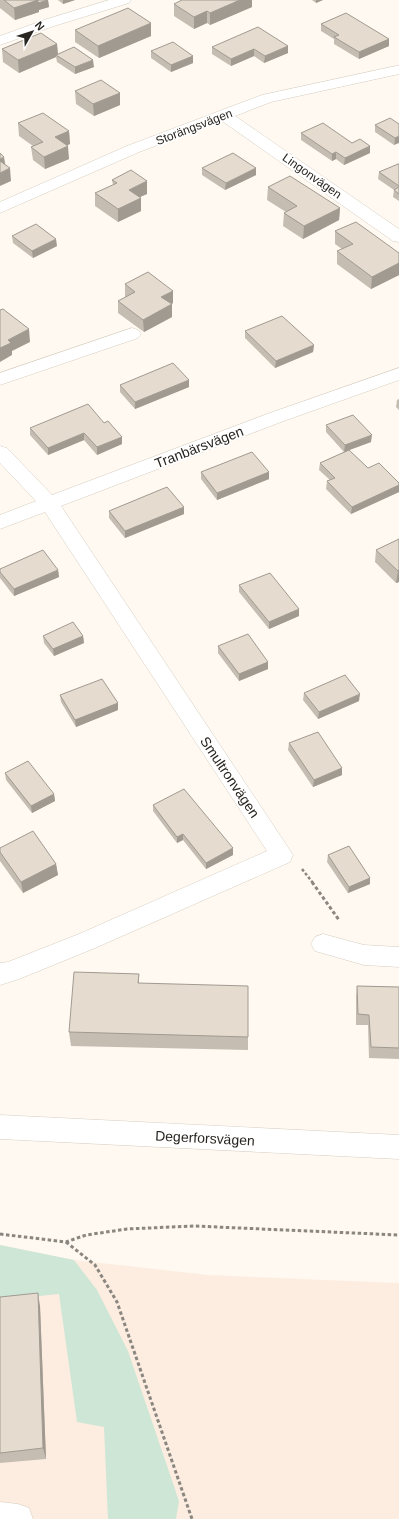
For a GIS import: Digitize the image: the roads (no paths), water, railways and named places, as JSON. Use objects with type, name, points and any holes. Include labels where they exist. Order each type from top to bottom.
[{"type":"street","points":[[0,41],[49,23],[124,0]]},
{"type":"street","name":"Storängsvägen","points":[[0,208],[133,150],[225,116],[267,98],[396,70]]},
{"type":"street","name":"Lingonvägen","points":[[225,116],[399,237]]},
{"type":"street","points":[[0,379],[132,334]]},
{"type":"street","name":"Tranbärsvägen","points":[[0,522],[274,418],[399,374]]},
{"type":"street","name":"Smultronvägen","points":[[0,452],[48,503],[282,855],[87,942],[10,972],[0,974]]},
{"type":"street","points":[[323,944],[364,955],[399,957]]},
{"type":"street","name":"Degerforsvägen","points":[[3,1128],[399,1147]]},
{"type":"street","points":[[0,1517],[18,1519]]}]
